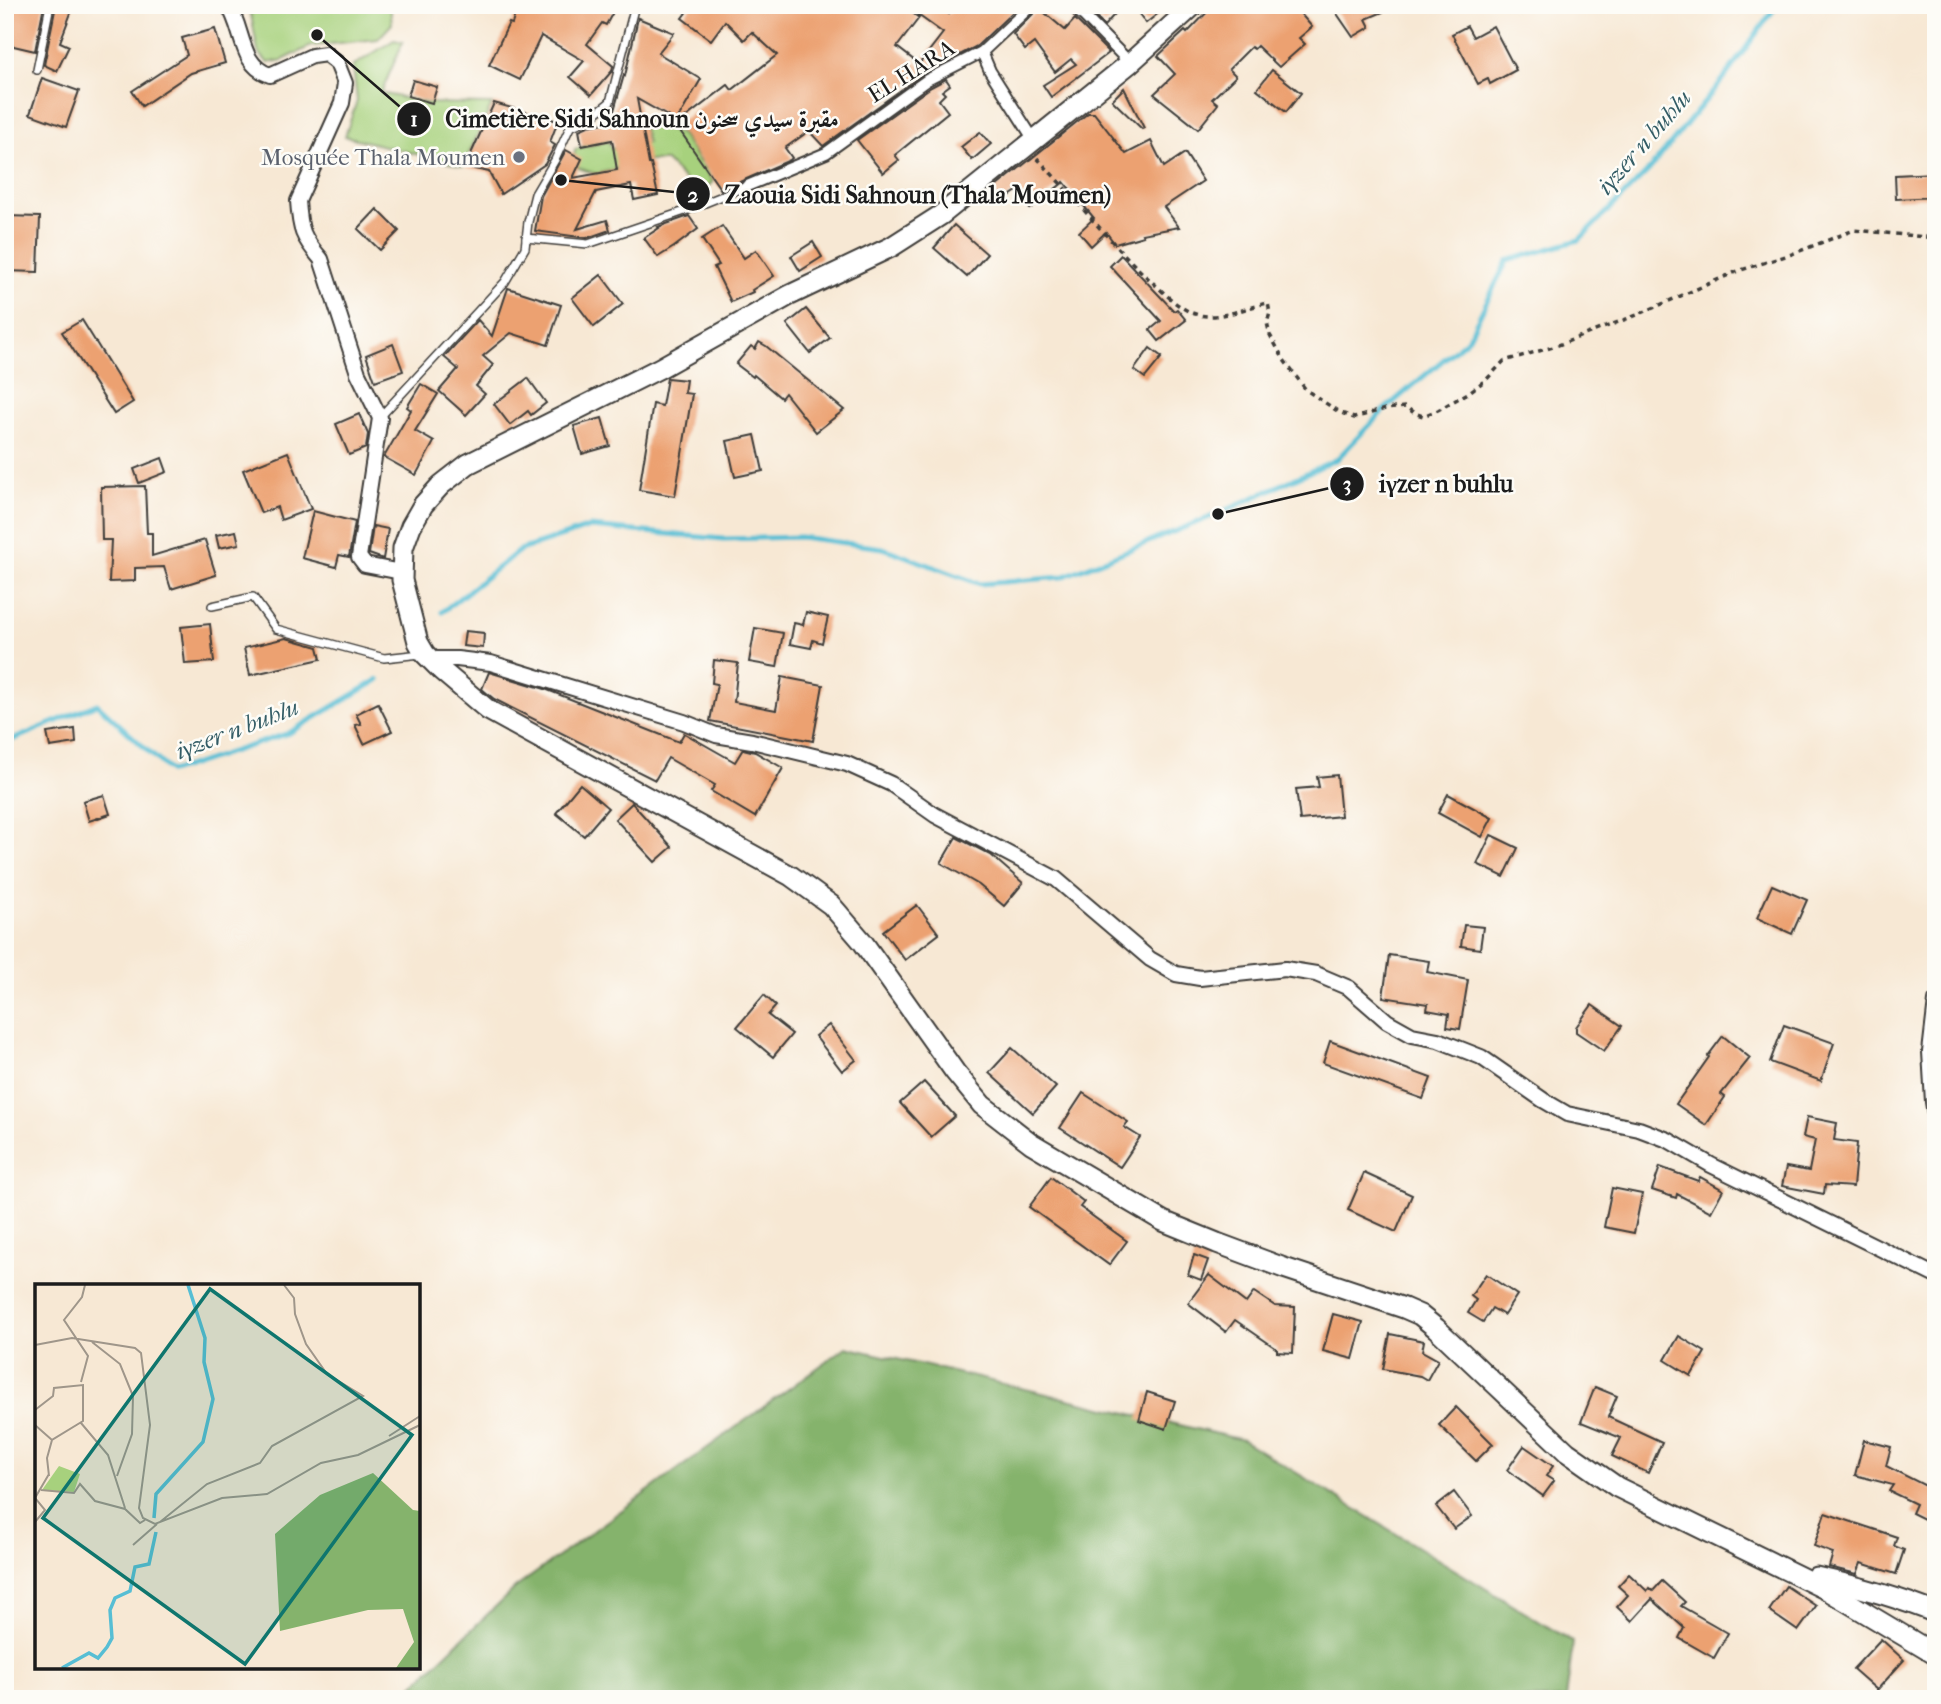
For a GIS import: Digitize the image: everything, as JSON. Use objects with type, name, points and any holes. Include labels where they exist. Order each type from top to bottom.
[{"type":"main road","points":[[1194,5],[1130,63],[941,215],[891,247],[790,295],[660,368],[468,464],[441,485],[423,505],[403,548],[402,576],[425,652],[442,671],[488,710],[791,876],[831,905],[862,941],[955,1072],[982,1105],[1031,1143],[1163,1221],[1273,1264],[1420,1315],[1446,1336],[1567,1452],[1617,1488],[1829,1591],[1936,1655]]},
{"type":"main road","points":[[1784,1569],[1865,1588],[1936,1613]]},
{"type":"street","points":[[228,5],[247,56],[260,72],[270,75],[312,55],[326,54],[337,63],[345,83],[342,103],[298,201],[299,217],[302,232],[321,259],[358,373],[380,418],[359,557],[365,565],[402,576]]},
{"type":"street","name":"EL HARA","points":[[747,186],[826,153],[927,80],[982,52],[1032,5]]},
{"type":"street","points":[[1070,5],[1130,63]]},
{"type":"street","points":[[982,52],[1030,143]]},
{"type":"street","points":[[425,652],[491,663],[684,722],[716,736],[752,741],[847,764],[891,784],[935,815],[1056,879],[1150,959],[1176,974],[1200,978],[1285,969],[1316,974],[1349,988],[1387,1021],[1412,1035],[1437,1040],[1481,1057],[1567,1114],[1639,1129],[1668,1140],[1712,1165],[1936,1276]]},
{"type":"street","points":[[1936,1002],[1930,1052],[1936,1120]]},
{"type":"lane","points":[[37,71],[50,5]]},
{"type":"lane","points":[[380,418],[505,282],[525,248],[535,194],[570,127],[589,119],[610,102],[635,5]]},
{"type":"lane","name":"EL HARA","points":[[526,239],[588,244],[685,211],[747,186]]},
{"type":"lane","points":[[212,606],[253,597],[276,629],[384,658],[425,652]]},
{"type":"path","points":[[1030,143],[1101,231],[1179,306],[1201,315],[1226,315],[1268,303],[1270,313],[1267,323],[1270,335],[1306,390],[1339,412],[1354,418],[1406,407],[1423,415],[1438,410],[1468,393],[1504,361],[1553,347],[1637,315],[1738,271],[1854,230],[1936,238]]},
{"type":"green space","points":[[242,5],[390,5],[392,24],[378,39],[311,46],[283,60],[268,63],[258,52],[251,15]]},
{"type":"green space","points":[[394,40],[403,42],[381,93],[426,103],[492,104],[463,166],[345,136],[357,101],[353,66]]},
{"type":"green space","points":[[654,116],[662,128],[681,134],[713,182],[698,194],[666,161],[648,161],[596,174],[578,168],[574,161],[575,149],[608,141],[612,149],[647,143],[641,121]]},
{"type":"green space","points":[[846,1347],[1243,1440],[1573,1642],[1566,1699],[399,1699],[515,1588]]},
{"type":"building","points":[[12,5],[44,5],[35,51],[5,44]]},
{"type":"building","points":[[56,5],[74,5],[60,42],[69,46],[57,71],[44,65]]},
{"type":"building","points":[[518,5],[602,5],[613,12],[606,25],[602,23],[587,44],[613,66],[612,71],[591,95],[570,77],[584,61],[541,36],[520,80],[489,65],[509,23],[512,24]]},
{"type":"building","points":[[692,5],[902,5],[919,18],[897,47],[919,64],[943,33],[918,15],[925,5],[937,5],[949,14],[956,5],[1020,5],[977,46],[923,74],[823,146],[809,131],[785,148],[792,158],[790,160],[721,190],[676,125],[728,85],[732,90],[777,55],[752,32],[744,40],[725,21],[711,40],[682,18]]},
{"type":"building","points":[[1089,5],[1123,5],[1104,26],[1087,8]]},
{"type":"building","points":[[1132,5],[1169,5],[1146,23]]},
{"type":"building","points":[[1214,5],[1293,5],[1312,27],[1299,38],[1305,44],[1279,67],[1257,46],[1254,49],[1251,47],[1229,69],[1236,76],[1212,99],[1218,104],[1198,129],[1154,94],[1175,74],[1158,56],[1185,31],[1187,33]]},
{"type":"building","points":[[1331,5],[1397,6],[1366,19],[1370,27],[1353,37]]},
{"type":"building","points":[[1039,8],[1065,30],[1075,19],[1109,53],[1051,97],[1043,85],[1076,64],[1071,59],[1055,72],[1034,43],[1025,50],[1013,34]]},
{"type":"building","points":[[638,18],[674,33],[658,53],[701,79],[675,124],[669,117],[637,99],[649,164],[658,195],[634,200],[631,185],[596,192],[577,229],[607,220],[610,230],[587,238],[535,231],[541,196],[566,150],[582,159],[573,178],[617,170],[612,140],[582,146],[579,130],[620,120],[613,114]]},
{"type":"building","points":[[1467,26],[1473,37],[1493,26],[1516,70],[1490,84],[1488,79],[1478,84],[1452,34]]},
{"type":"building","points":[[215,29],[225,63],[191,73],[142,106],[132,91],[187,55],[182,38]]},
{"type":"building","points":[[1272,70],[1301,93],[1286,112],[1257,89]]},
{"type":"building","points":[[42,78],[79,91],[66,127],[30,114]]},
{"type":"building","points":[[946,79],[950,85],[942,91],[945,94],[939,100],[948,112],[895,155],[899,160],[883,173],[857,140]]},
{"type":"building","points":[[413,80],[437,87],[432,103],[408,96]]},
{"type":"building","points":[[1124,88],[1144,128],[1142,129],[1112,100]]},
{"type":"building","name":"Mosquée Thala Moumen","points":[[494,103],[558,121],[550,142],[555,145],[545,164],[501,194],[489,172],[465,167]]},
{"type":"building","points":[[1088,113],[1094,113],[1126,154],[1151,141],[1164,167],[1185,153],[1203,181],[1164,207],[1179,227],[1142,234],[1143,236],[1115,244],[1106,232],[1091,246],[1079,232],[1094,218],[1064,182],[1030,209],[1017,191],[1000,202],[992,190]]},
{"type":"building","points":[[980,132],[991,144],[972,160],[961,147]]},
{"type":"building","points":[[1935,173],[1936,197],[1896,199],[1895,175]]},
{"type":"building","points":[[377,209],[399,231],[380,250],[358,229]]},
{"type":"building","points":[[5,216],[40,217],[38,272],[5,271]]},
{"type":"building","points":[[689,216],[698,229],[658,257],[644,238],[658,227]]},
{"type":"building","points":[[954,225],[987,254],[967,277],[934,248]]},
{"type":"building","points":[[722,226],[744,258],[756,250],[774,276],[752,290],[753,292],[731,302],[714,267],[719,265],[702,239]]},
{"type":"building","points":[[813,242],[822,257],[800,271],[791,256]]},
{"type":"building","points":[[1121,255],[1174,311],[1177,309],[1186,320],[1159,341],[1150,330],[1161,321],[1110,266]]},
{"type":"building","points":[[601,275],[623,304],[594,327],[572,298]]},
{"type":"building","points":[[508,288],[561,305],[548,345],[511,333],[483,356],[493,365],[476,386],[485,394],[466,415],[439,391],[458,369],[444,357],[478,320],[492,336]]},
{"type":"building","points":[[806,309],[830,338],[810,353],[787,324]]},
{"type":"building","points":[[82,320],[133,402],[114,414],[62,332]]},
{"type":"building","points":[[759,342],[844,410],[816,432],[785,393],[781,398],[736,364],[751,346],[755,349]]},
{"type":"building","points":[[393,344],[403,371],[375,381],[366,355]]},
{"type":"building","points":[[1150,348],[1162,357],[1145,378],[1134,370]]},
{"type":"building","points":[[528,378],[546,403],[531,415],[528,411],[510,425],[494,404]]},
{"type":"building","points":[[667,378],[686,380],[684,393],[692,394],[675,496],[639,490],[653,404],[662,406]]},
{"type":"building","points":[[421,384],[438,394],[415,431],[434,442],[416,475],[384,457],[411,410],[407,407]]},
{"type":"building","points":[[359,414],[368,434],[366,448],[349,455],[336,424]]},
{"type":"building","points":[[602,418],[610,446],[582,454],[574,426]]},
{"type":"building","points":[[755,435],[763,471],[735,477],[727,441]]},
{"type":"building","points":[[288,452],[311,509],[281,520],[277,507],[261,513],[243,470]]},
{"type":"building","points":[[162,458],[167,472],[139,483],[134,469]]},
{"type":"building","points":[[145,486],[147,533],[152,533],[152,556],[205,540],[216,575],[171,589],[164,567],[135,568],[135,581],[109,582],[111,540],[102,540],[101,487]]},
{"type":"building","points":[[313,511],[355,522],[349,557],[339,555],[336,567],[302,558]]},
{"type":"building","points":[[373,526],[388,529],[383,559],[369,554]]},
{"type":"building","points":[[236,531],[239,544],[219,548],[216,535]]},
{"type":"building","points":[[806,612],[828,617],[822,643],[813,640],[811,648],[790,644],[794,623],[803,625]]},
{"type":"building","points":[[210,624],[214,662],[185,664],[181,627]]},
{"type":"building","points":[[755,628],[783,633],[777,667],[749,662]]},
{"type":"building","points":[[465,631],[484,633],[483,648],[463,646]]},
{"type":"building","points":[[286,638],[318,647],[321,659],[250,675],[244,648]]},
{"type":"building","points":[[714,660],[738,663],[734,702],[776,710],[782,677],[823,685],[813,741],[710,721],[717,684],[712,683]]},
{"type":"building","points":[[489,672],[545,689],[679,742],[684,733],[735,762],[743,749],[755,752],[783,768],[755,817],[711,791],[715,785],[668,758],[655,780],[494,699],[482,689]]},
{"type":"building","points":[[378,703],[392,731],[364,744],[355,725],[361,724],[356,714]]},
{"type":"building","points":[[75,729],[76,743],[50,747],[47,733]]},
{"type":"building","points":[[1337,775],[1341,816],[1300,820],[1296,789],[1319,787],[1317,777]]},
{"type":"building","points":[[580,784],[608,808],[584,836],[556,813]]},
{"type":"building","points":[[1448,794],[1492,818],[1482,837],[1438,813]]},
{"type":"building","points":[[104,795],[110,814],[89,821],[83,801]]},
{"type":"building","points":[[632,803],[672,847],[655,862],[615,819]]},
{"type":"building","points":[[1491,835],[1518,848],[1504,877],[1477,864]]},
{"type":"building","points":[[956,837],[991,855],[1023,883],[1004,906],[979,885],[941,863]]},
{"type":"building","points":[[1772,885],[1807,900],[1792,934],[1757,918]]},
{"type":"building","points":[[917,905],[939,934],[905,960],[883,931]]},
{"type":"building","points":[[1464,925],[1483,927],[1480,949],[1461,946]]},
{"type":"building","points":[[1389,955],[1429,961],[1427,972],[1468,980],[1460,1029],[1447,1027],[1449,1014],[1427,1010],[1428,1004],[1383,997]]},
{"type":"building","points":[[764,995],[776,1006],[768,1015],[792,1034],[773,1057],[737,1027]]},
{"type":"building","points":[[1592,1005],[1622,1026],[1604,1051],[1576,1032],[1576,1027]]},
{"type":"building","points":[[829,1025],[856,1060],[842,1071],[815,1036]]},
{"type":"building","points":[[1784,1025],[1834,1043],[1821,1081],[1770,1062]]},
{"type":"building","points":[[1723,1036],[1750,1058],[1721,1094],[1725,1097],[1706,1125],[1676,1104]]},
{"type":"building","points":[[1330,1041],[1431,1078],[1423,1099],[1323,1063]]},
{"type":"building","points":[[1012,1048],[1056,1087],[1033,1113],[989,1073]]},
{"type":"building","points":[[924,1082],[955,1116],[931,1137],[900,1103]]},
{"type":"building","points":[[1083,1093],[1128,1122],[1124,1127],[1140,1137],[1120,1167],[1060,1128]]},
{"type":"building","points":[[1807,1117],[1837,1123],[1834,1140],[1857,1143],[1853,1187],[1825,1185],[1824,1194],[1782,1186],[1786,1167],[1809,1171],[1815,1140],[1803,1137]]},
{"type":"building","points":[[1660,1167],[1698,1181],[1700,1177],[1723,1190],[1711,1212],[1677,1194],[1676,1198],[1652,1190]]},
{"type":"building","points":[[1364,1173],[1412,1195],[1396,1232],[1348,1210]]},
{"type":"building","points":[[1051,1177],[1084,1202],[1080,1207],[1127,1241],[1109,1265],[1029,1207]]},
{"type":"building","points":[[1612,1188],[1642,1194],[1634,1233],[1604,1227]]},
{"type":"building","points":[[1194,1255],[1208,1260],[1201,1280],[1188,1275]]},
{"type":"building","points":[[1486,1274],[1517,1295],[1504,1315],[1492,1308],[1483,1322],[1468,1313],[1476,1300],[1471,1296]]},
{"type":"building","points":[[1209,1275],[1246,1303],[1254,1292],[1275,1306],[1295,1307],[1293,1353],[1277,1352],[1277,1349],[1235,1320],[1226,1332],[1188,1303]]},
{"type":"building","points":[[1333,1314],[1363,1322],[1353,1359],[1323,1351]]},
{"type":"building","points":[[1390,1334],[1424,1341],[1422,1351],[1438,1360],[1427,1380],[1420,1376],[1383,1369]]},
{"type":"building","points":[[1679,1336],[1705,1352],[1691,1376],[1665,1360]]},
{"type":"building","points":[[1595,1387],[1617,1396],[1608,1417],[1662,1442],[1648,1473],[1612,1456],[1621,1438],[1581,1422]]},
{"type":"building","points":[[1147,1392],[1175,1401],[1166,1429],[1139,1420]]},
{"type":"building","points":[[1456,1407],[1493,1444],[1476,1461],[1439,1425]]},
{"type":"building","points":[[1864,1440],[1891,1447],[1886,1466],[1936,1491],[1936,1525],[1912,1513],[1916,1504],[1889,1491],[1893,1485],[1855,1475]]},
{"type":"building","points":[[1524,1446],[1553,1466],[1546,1476],[1554,1481],[1543,1496],[1507,1470]]},
{"type":"building","points":[[1454,1492],[1472,1516],[1454,1529],[1436,1506]]},
{"type":"building","points":[[1825,1513],[1897,1537],[1894,1546],[1904,1550],[1896,1574],[1861,1563],[1857,1574],[1829,1567],[1833,1553],[1814,1546]]},
{"type":"building","points":[[1629,1574],[1647,1591],[1649,1588],[1653,1591],[1662,1581],[1685,1602],[1681,1606],[1728,1633],[1714,1658],[1679,1638],[1684,1628],[1652,1599],[1632,1621],[1617,1607],[1628,1595],[1618,1586]]},
{"type":"building","points":[[1786,1586],[1816,1606],[1798,1631],[1769,1611]]},
{"type":"building","points":[[1881,1639],[1904,1660],[1877,1690],[1853,1669]]},
{"type":"waterway","name":"iγzer n buhlu","points":[[442,612],[520,550],[590,527],[723,539],[800,537],[883,548],[980,584],[1062,577],[1218,514],[1337,459],[1385,409],[1468,339],[1507,261],[1579,240],[1649,170],[1725,77],[1777,5]]},
{"type":"waterway","name":"iγzer n buhlu","points":[[5,743],[97,704],[171,772],[289,733],[378,680]]},
{"type":"place","name":"Cimetière Sidi Sahnoun مقبرة سيدي سحنون","points":[[317,35]]},
{"type":"place","name":"Mosquée Thala Moumen","points":[[519,157]]},
{"type":"place","name":"Zaouia Sidi Sahnoun (Thala Moumen)","points":[[561,180]]},
{"type":"place","name":"iγzer n buhlu","points":[[1218,514]]}]
